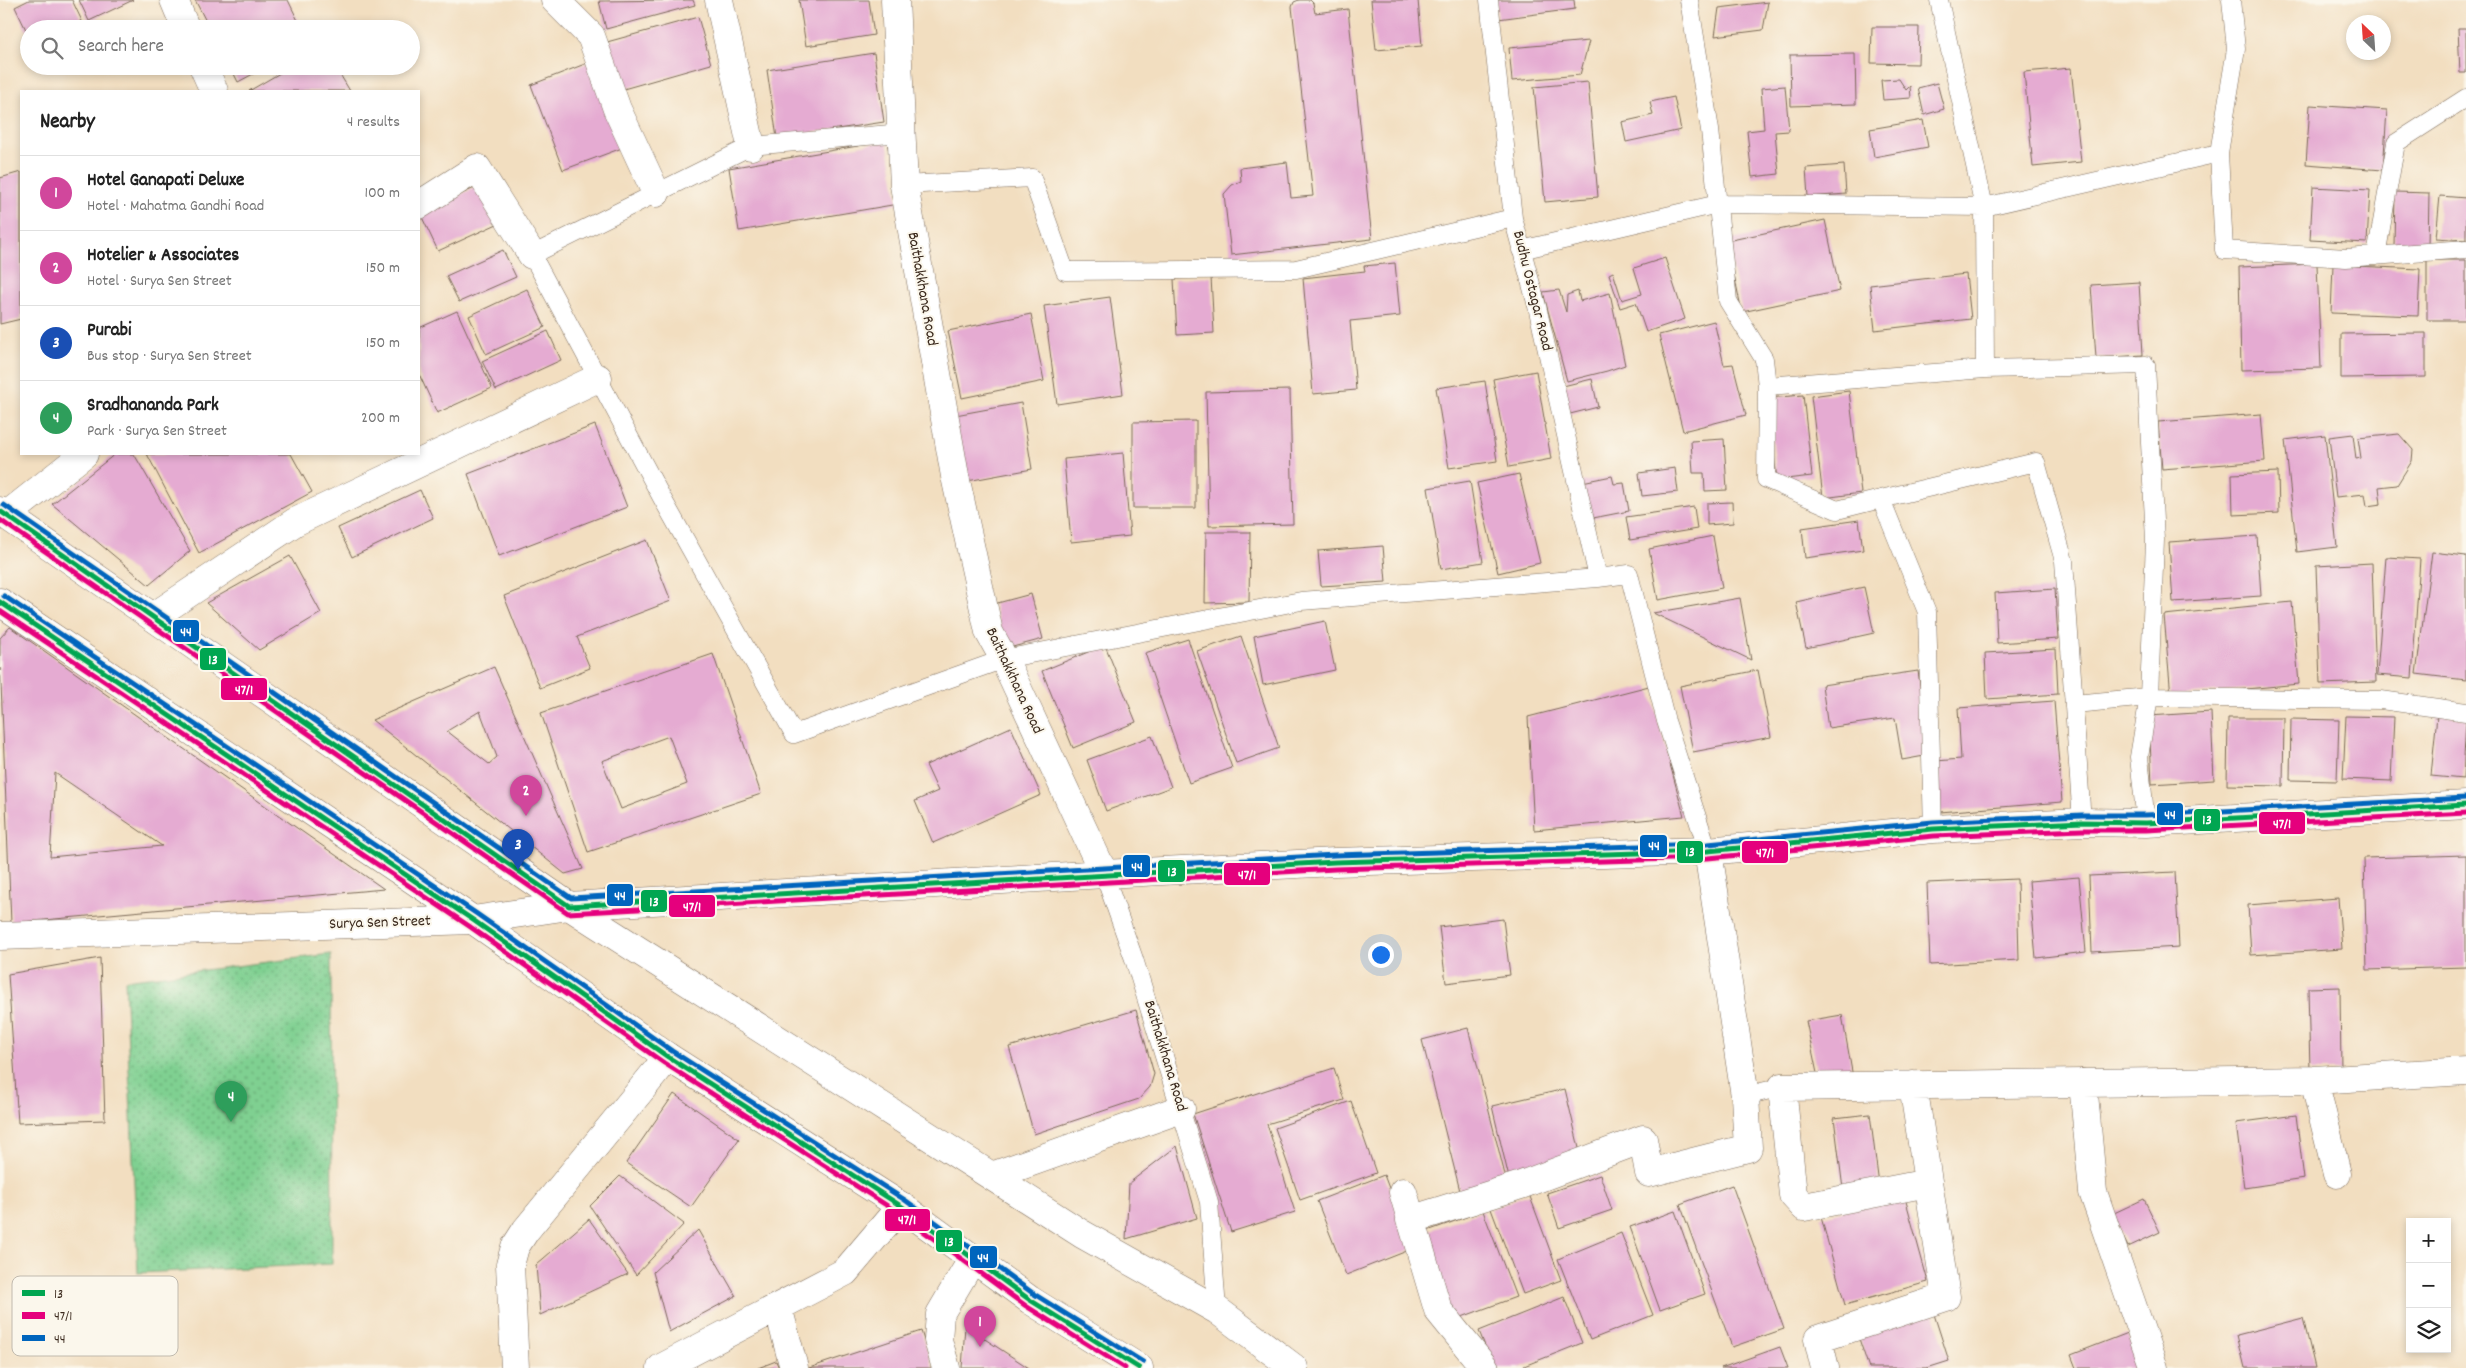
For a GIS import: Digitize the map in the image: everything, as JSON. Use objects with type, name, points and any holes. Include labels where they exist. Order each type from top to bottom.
[{"type":"street","points":[[174,0],[182,20]]},
{"type":"street","points":[[555,0],[591,36],[617,109],[656,193]]},
{"type":"street","points":[[719,0],[751,146]]},
{"type":"street","name":"Baithakkhana Road","points":[[895,0],[904,184],[955,476],[989,632],[1004,659],[1104,874]]},
{"type":"street","points":[[207,75],[214,90]]},
{"type":"street","points":[[420,204],[477,168],[532,255]]},
{"type":"street","points":[[153,617],[295,522],[598,378]]},
{"type":"street","points":[[83,455],[3,513],[569,906],[1082,1234],[1217,1310],[1294,1368]]},
{"type":"street","points":[[0,602],[473,920],[668,1057],[901,1206],[1030,1300],[1139,1368]]},
{"type":"street","name":"Surya Sen Street","points":[[0,936],[473,920],[569,906],[1104,874],[1344,861],[1708,851],[1933,829],[2082,822],[2146,822],[2466,805]]},
{"type":"street","points":[[1410,1220],[1521,1186],[1642,1139],[1649,1174],[1748,1148],[1745,1096],[1708,851]]},
{"type":"street","points":[[515,1368],[510,1265],[515,1248],[526,1230],[668,1057]]},
{"type":"street","points":[[1928,1183],[1804,1207],[1793,1195],[1782,1086],[2314,1080],[2466,1071]]},
{"type":"street","points":[[2314,1080],[2337,1174]]},
{"type":"street","points":[[2083,1083],[2093,1192],[2154,1368]]},
{"type":"street","points":[[1825,1368],[1818,1339],[1946,1297],[1913,1085]]},
{"type":"street","points":[[992,1176],[1181,1109]]},
{"type":"street","points":[[1403,1192],[1438,1310],[1485,1368]]},
{"type":"street","points":[[661,1368],[845,1272],[901,1206]]},
{"type":"street","points":[[946,1368],[938,1340],[940,1314],[973,1258]]},
{"type":"street","points":[[778,1307],[794,1368]]},
{"type":"lane","name":"Budhu Ostagar Road","points":[[1489,0],[1513,218],[1537,306],[1598,578]]},
{"type":"lane","points":[[1689,0],[1710,130],[1728,301],[1764,359],[1767,386],[1766,479],[1838,510],[2036,462],[2064,561],[2082,822]]},
{"type":"lane","points":[[1939,0],[1984,207],[1985,369]]},
{"type":"lane","points":[[2231,0],[2236,49],[2219,153],[2224,250],[2346,258],[2466,249]]},
{"type":"lane","points":[[2376,256],[2396,143],[2466,98]]},
{"type":"lane","points":[[902,133],[751,146],[532,255],[794,734],[1004,659],[1301,602],[1629,574],[1666,721],[1708,851]]},
{"type":"lane","points":[[1521,250],[1718,204],[1984,207],[2219,153]]},
{"type":"lane","points":[[904,184],[1032,178],[1065,271],[1296,269],[1513,218]]},
{"type":"lane","points":[[1767,386],[1985,369],[2146,365],[2155,540],[2149,697],[2139,757],[2146,822]]},
{"type":"lane","points":[[1881,499],[1927,612],[1933,829]]},
{"type":"lane","points":[[2074,704],[2149,697],[2381,700],[2466,712]]},
{"type":"lane","name":"Baithakkhana Road","points":[[1104,874],[1134,959],[1209,1202],[1217,1310]]},
{"type":"lane","points":[[1745,1096],[1782,1086]]},
{"type":"green space","points":[[331,954],[332,1264],[138,1273],[125,980]]},
{"type":"building","points":[[29,0],[72,0],[82,20],[21,20],[15,7]]},
{"type":"building","points":[[79,0],[133,0],[91,20],[89,20]]},
{"type":"building","points":[[195,0],[288,0],[298,20],[205,20]]},
{"type":"building","points":[[693,0],[695,5],[606,29],[599,1]]},
{"type":"building","points":[[799,0],[869,0],[874,35],[806,46]]},
{"type":"building","points":[[1310,0],[1313,3],[1315,13],[1348,9],[1372,239],[1231,255],[1224,194],[1232,185],[1241,181],[1240,168],[1287,162],[1291,198],[1313,196],[1292,7],[1294,2]]},
{"type":"building","points":[[1371,0],[1418,0],[1422,46],[1376,50]]},
{"type":"building","points":[[1496,0],[1574,0],[1575,9],[1498,19]]},
{"type":"building","points":[[1768,2],[1763,30],[1715,36],[1719,8]]},
{"type":"building","points":[[698,17],[711,64],[620,90],[607,42]]},
{"type":"building","points":[[1872,27],[1919,27],[1918,64],[1871,63]]},
{"type":"building","points":[[2458,28],[2466,28],[2466,73],[2460,73]]},
{"type":"building","points":[[1589,41],[1580,75],[1512,81],[1509,48]]},
{"type":"building","points":[[874,53],[884,122],[777,138],[767,70]]},
{"type":"building","points":[[1855,54],[1856,104],[1791,106],[1790,55]]},
{"type":"building","points":[[590,62],[622,148],[563,170],[531,85]]},
{"type":"building","points":[[2071,68],[2081,162],[2033,167],[2024,72]]},
{"type":"building","points":[[234,75],[251,75],[238,82]]},
{"type":"building","points":[[277,75],[340,75],[349,90],[251,90]]},
{"type":"building","points":[[1899,79],[1906,90],[1910,86],[1911,98],[1883,100],[1881,80]]},
{"type":"building","points":[[1588,82],[1598,197],[1545,202],[1534,87]]},
{"type":"building","points":[[1937,83],[1944,109],[1924,115],[1918,88]]},
{"type":"building","points":[[1785,86],[1789,131],[1775,132],[1779,174],[1752,177],[1747,131],[1764,129],[1761,88]]},
{"type":"building","points":[[1674,97],[1681,130],[1626,142],[1622,122],[1653,115],[1650,102]]},
{"type":"building","points":[[2310,105],[2387,110],[2383,170],[2306,164]]},
{"type":"building","points":[[1923,120],[1928,147],[1874,157],[1870,129]]},
{"type":"building","points":[[887,141],[898,204],[739,231],[729,168]]},
{"type":"building","points":[[1844,165],[1846,194],[1808,197],[1806,168]]},
{"type":"building","points":[[20,172],[20,319],[0,324],[0,178]]},
{"type":"building","points":[[479,186],[497,224],[438,251],[420,213]]},
{"type":"building","points":[[2313,187],[2370,190],[2367,243],[2310,240]]},
{"type":"building","points":[[2395,192],[2429,193],[2428,246],[2394,246]]},
{"type":"building","points":[[2440,196],[2466,198],[2466,240],[2436,238]]},
{"type":"building","points":[[1825,220],[1840,291],[1742,312],[1727,241]]},
{"type":"building","points":[[503,250],[516,277],[459,302],[446,276]]},
{"type":"building","points":[[1665,258],[1685,319],[1646,332],[1636,303],[1620,308],[1609,274],[1613,272],[1622,300],[1642,294],[1634,268]]},
{"type":"building","points":[[2427,260],[2466,260],[2466,320],[2427,320]]},
{"type":"building","points":[[1395,263],[1400,316],[1350,321],[1356,390],[1313,394],[1303,278],[1365,271],[1364,266]]},
{"type":"building","points":[[2317,264],[2321,368],[2241,370],[2239,267]]},
{"type":"building","points":[[2333,265],[2420,269],[2418,316],[2331,313]]},
{"type":"building","points":[[1966,274],[1971,319],[1875,330],[1870,285]]},
{"type":"building","points":[[1211,277],[1214,333],[1177,335],[1174,279]]},
{"type":"building","points":[[2139,282],[2143,355],[2096,358],[2091,285]]},
{"type":"building","points":[[527,289],[545,327],[486,354],[469,316]]},
{"type":"building","points":[[1559,290],[1566,312],[1567,295],[1578,291],[1580,301],[1610,293],[1625,365],[1567,381],[1543,292]]},
{"type":"building","points":[[1110,297],[1123,394],[1057,404],[1044,306]]},
{"type":"building","points":[[457,311],[492,388],[437,413],[420,376],[420,328]]},
{"type":"building","points":[[1031,314],[1044,381],[962,398],[948,331]]},
{"type":"building","points":[[1714,321],[1724,365],[1733,364],[1746,415],[1683,431],[1659,335]]},
{"type":"building","points":[[548,331],[561,360],[496,390],[482,361]]},
{"type":"building","points":[[2426,333],[2426,377],[2341,378],[2341,334]]},
{"type":"building","points":[[1536,371],[1551,459],[1509,467],[1493,379]]},
{"type":"building","points":[[1592,379],[1598,407],[1570,414],[1563,386]]},
{"type":"building","points":[[1485,381],[1497,461],[1449,468],[1436,388]]},
{"type":"building","points":[[1290,390],[1293,524],[1209,526],[1206,392]]},
{"type":"building","points":[[1849,391],[1861,493],[1823,498],[1811,396]]},
{"type":"building","points":[[1803,395],[1812,476],[1777,480],[1768,398]]},
{"type":"building","points":[[1021,403],[1032,469],[962,482],[950,416]]},
{"type":"building","points":[[2261,414],[2265,461],[2162,469],[2158,422]]},
{"type":"building","points":[[1196,421],[1196,508],[1133,508],[1133,422]]},
{"type":"building","points":[[595,425],[627,507],[499,556],[468,474]]},
{"type":"building","points":[[2353,434],[2356,459],[2361,458],[2358,438],[2399,434],[2413,450],[2412,461],[2397,485],[2379,487],[2381,504],[2367,506],[2365,494],[2336,497],[2329,437]]},
{"type":"building","points":[[2325,435],[2337,547],[2297,552],[2285,440]]},
{"type":"building","points":[[1724,439],[1727,490],[1705,491],[1704,473],[1693,473],[1691,441]]},
{"type":"building","points":[[1123,453],[1130,536],[1071,542],[1064,459]]},
{"type":"building","points":[[114,455],[135,455],[190,551],[149,585],[52,504]]},
{"type":"building","points":[[148,455],[292,455],[312,492],[199,553]]},
{"type":"building","points":[[1675,468],[1678,492],[1642,496],[1639,473]]},
{"type":"building","points":[[2278,472],[2279,513],[2233,515],[2232,474]]},
{"type":"building","points":[[1519,474],[1540,563],[1498,573],[1477,483]]},
{"type":"building","points":[[1612,476],[1614,484],[1624,483],[1629,511],[1588,519],[1582,482]]},
{"type":"building","points":[[1470,481],[1483,562],[1441,569],[1428,488]]},
{"type":"building","points":[[420,490],[433,518],[352,557],[338,528]]},
{"type":"building","points":[[1732,502],[1733,523],[1707,525],[1707,503]]},
{"type":"building","points":[[1694,507],[1697,529],[1630,540],[1626,517]]},
{"type":"building","points":[[1859,520],[1863,550],[1805,558],[1802,528]]},
{"type":"building","points":[[1206,532],[1250,532],[1249,602],[1205,603]]},
{"type":"building","points":[[1713,536],[1722,588],[1658,600],[1649,549]]},
{"type":"building","points":[[2257,536],[2261,596],[2173,602],[2169,542]]},
{"type":"building","points":[[647,540],[671,601],[577,637],[590,668],[540,688],[504,596]]},
{"type":"building","points":[[1383,546],[1386,582],[1321,586],[1318,551]]},
{"type":"building","points":[[2432,552],[2466,556],[2466,680],[2416,674]]},
{"type":"building","points":[[290,556],[321,613],[259,650],[206,603]]},
{"type":"building","points":[[2386,557],[2420,559],[2412,678],[2377,675]]},
{"type":"building","points":[[2372,563],[2376,682],[2320,684],[2316,566]]},
{"type":"building","points":[[1864,587],[1874,633],[1806,648],[1796,602]]},
{"type":"building","points":[[2055,589],[2058,639],[1997,643],[1995,593]]},
{"type":"building","points":[[1031,594],[1043,639],[1005,649],[994,604]]},
{"type":"building","points":[[1740,598],[1751,660],[1653,613]]},
{"type":"building","points":[[2292,602],[2299,684],[2171,696],[2164,615]]},
{"type":"building","points":[[1325,621],[1335,670],[1263,685],[1254,636]]},
{"type":"building","points":[[10,627],[384,889],[11,923],[0,638]],"holes":[[[55,773],[162,846],[50,857]]]},
{"type":"building","points":[[1241,636],[1279,748],[1236,763],[1197,651]]},
{"type":"building","points":[[1188,639],[1232,768],[1189,783],[1145,653]]},
{"type":"building","points":[[1105,645],[1136,722],[1073,748],[1042,671]]},
{"type":"building","points":[[2056,649],[2058,694],[1987,699],[1985,653]]},
{"type":"building","points":[[713,654],[761,794],[588,852],[541,713]],"holes":[[[669,736],[687,784],[621,809],[602,761]]]},
{"type":"building","points":[[494,667],[583,869],[565,874],[372,720]],"holes":[[[480,711],[497,757],[489,764],[447,731]]]},
{"type":"building","points":[[1758,670],[1771,737],[1693,752],[1680,686]]},
{"type":"building","points":[[1918,671],[1930,755],[1902,760],[1895,718],[1828,728],[1822,685]]},
{"type":"building","points":[[1649,686],[1684,816],[1534,830],[1528,717]]},
{"type":"building","points":[[2054,701],[2062,802],[1940,812],[1936,761],[1961,759],[1958,708]]},
{"type":"building","points":[[2211,712],[2214,780],[2152,784],[2149,716]]},
{"type":"building","points":[[2437,715],[2466,718],[2463,779],[2431,776]]},
{"type":"building","points":[[2346,716],[2394,717],[2391,781],[2343,779]]},
{"type":"building","points":[[2228,718],[2284,718],[2283,786],[2227,785]]},
{"type":"building","points":[[2291,719],[2339,720],[2337,781],[2290,780]]},
{"type":"building","points":[[1011,727],[1041,795],[933,843],[915,801],[938,791],[926,765]]},
{"type":"building","points":[[1152,736],[1171,787],[1106,811],[1087,760]]},
{"type":"building","points":[[2466,855],[2466,967],[2367,970],[2364,858]]},
{"type":"building","points":[[2175,872],[2179,947],[2092,952],[2089,876]]},
{"type":"building","points":[[2079,877],[2086,952],[2036,958],[2029,881]]},
{"type":"building","points":[[2017,879],[2019,960],[1930,965],[1927,883]]},
{"type":"building","points":[[2338,898],[2342,949],[2251,955],[2248,905]]},
{"type":"building","points":[[1503,919],[1510,975],[1446,983],[1439,927]]},
{"type":"building","points":[[100,958],[105,1120],[18,1123],[8,974]]},
{"type":"building","points":[[2340,987],[2341,1071],[2310,1071],[2308,988]]},
{"type":"building","points":[[1136,1010],[1154,1074],[1150,1087],[1139,1099],[1034,1134],[1009,1047]]},
{"type":"building","points":[[1842,1015],[1854,1083],[1818,1078],[1806,1021]]},
{"type":"building","points":[[1468,1028],[1506,1179],[1460,1191],[1422,1040]]},
{"type":"building","points":[[1334,1068],[1344,1100],[1267,1124],[1295,1212],[1231,1232],[1193,1114]]},
{"type":"building","points":[[1565,1089],[1582,1161],[1509,1178],[1492,1106]]},
{"type":"building","points":[[674,1094],[739,1139],[691,1207],[626,1163]]},
{"type":"building","points":[[1351,1101],[1376,1173],[1300,1200],[1275,1128]]},
{"type":"building","points":[[1870,1114],[1879,1185],[1843,1189],[1834,1118]]},
{"type":"building","points":[[2296,1115],[2304,1179],[2244,1188],[2236,1123]]},
{"type":"building","points":[[1177,1146],[1197,1218],[1126,1239],[1129,1183]]},
{"type":"building","points":[[1384,1175],[1412,1249],[1346,1275],[1317,1201]]},
{"type":"building","points":[[1600,1175],[1612,1210],[1559,1228],[1547,1193]]},
{"type":"building","points":[[620,1176],[684,1224],[636,1275],[590,1206]]},
{"type":"building","points":[[1732,1185],[1784,1329],[1732,1347],[1680,1204]]},
{"type":"building","points":[[1529,1194],[1561,1280],[1523,1294],[1491,1209]]},
{"type":"building","points":[[1904,1194],[1928,1282],[1845,1305],[1821,1217]]},
{"type":"building","points":[[2144,1199],[2160,1232],[2128,1247],[2112,1214]]},
{"type":"building","points":[[1483,1211],[1516,1297],[1451,1321],[1419,1234]]},
{"type":"building","points":[[1675,1211],[1705,1294],[1660,1310],[1630,1227]]},
{"type":"building","points":[[589,1219],[628,1274],[540,1315],[536,1265]]},
{"type":"building","points":[[698,1230],[736,1296],[669,1332],[653,1272]]},
{"type":"building","points":[[1621,1233],[1653,1315],[1590,1340],[1558,1259]]},
{"type":"building","points":[[1564,1297],[1582,1343],[1519,1368],[1494,1368],[1479,1331]]},
{"type":"building","points":[[1932,1308],[1949,1361],[1927,1368],[1869,1368],[1857,1333]]},
{"type":"building","points":[[2303,1318],[2315,1368],[2245,1368],[2237,1335]]},
{"type":"building","points":[[965,1326],[1029,1368],[962,1368]]},
{"type":"building","points":[[921,1331],[933,1368],[809,1368]]},
{"type":"building","points":[[2128,1333],[2141,1368],[2076,1368],[2071,1355]]},
{"type":"building","points":[[1780,1347],[1788,1368],[1721,1368]]},
{"type":"building","points":[[776,1361],[779,1368],[758,1368]]},
{"type":"transit line","name":"44","points":[[4,505],[571,898],[1335,855],[1708,844],[1933,822],[2082,815],[2146,815],[2466,798]]},
{"type":"transit line","name":"13","points":[[0,511],[569,906],[1335,862],[1708,851],[1933,829],[2082,822],[2146,823],[2466,805]]},
{"type":"transit line","name":"47/1","points":[[0,520],[568,913],[1335,869],[1708,858],[1934,836],[2082,830],[2146,830],[2466,813]]},
{"type":"transit line","name":"44","points":[[4,596],[477,914],[672,1051],[905,1200],[1034,1294],[1143,1362]]},
{"type":"transit line","name":"13","points":[[0,602],[473,920],[668,1057],[901,1206],[1030,1300],[1139,1368]]},
{"type":"transit line","name":"47/1","points":[[0,611],[469,926],[664,1063],[897,1212],[1026,1306],[1125,1368]]},
{"type":"place","name":"Hotelier & Associates","points":[[526,816]]},
{"type":"place","name":"Purabi","points":[[518,870]]},
{"type":"place","name":"Sradhananda Park","points":[[231,1122]]},
{"type":"place","name":"Hotel Ganapati Deluxe","points":[[980,1347]]}]
